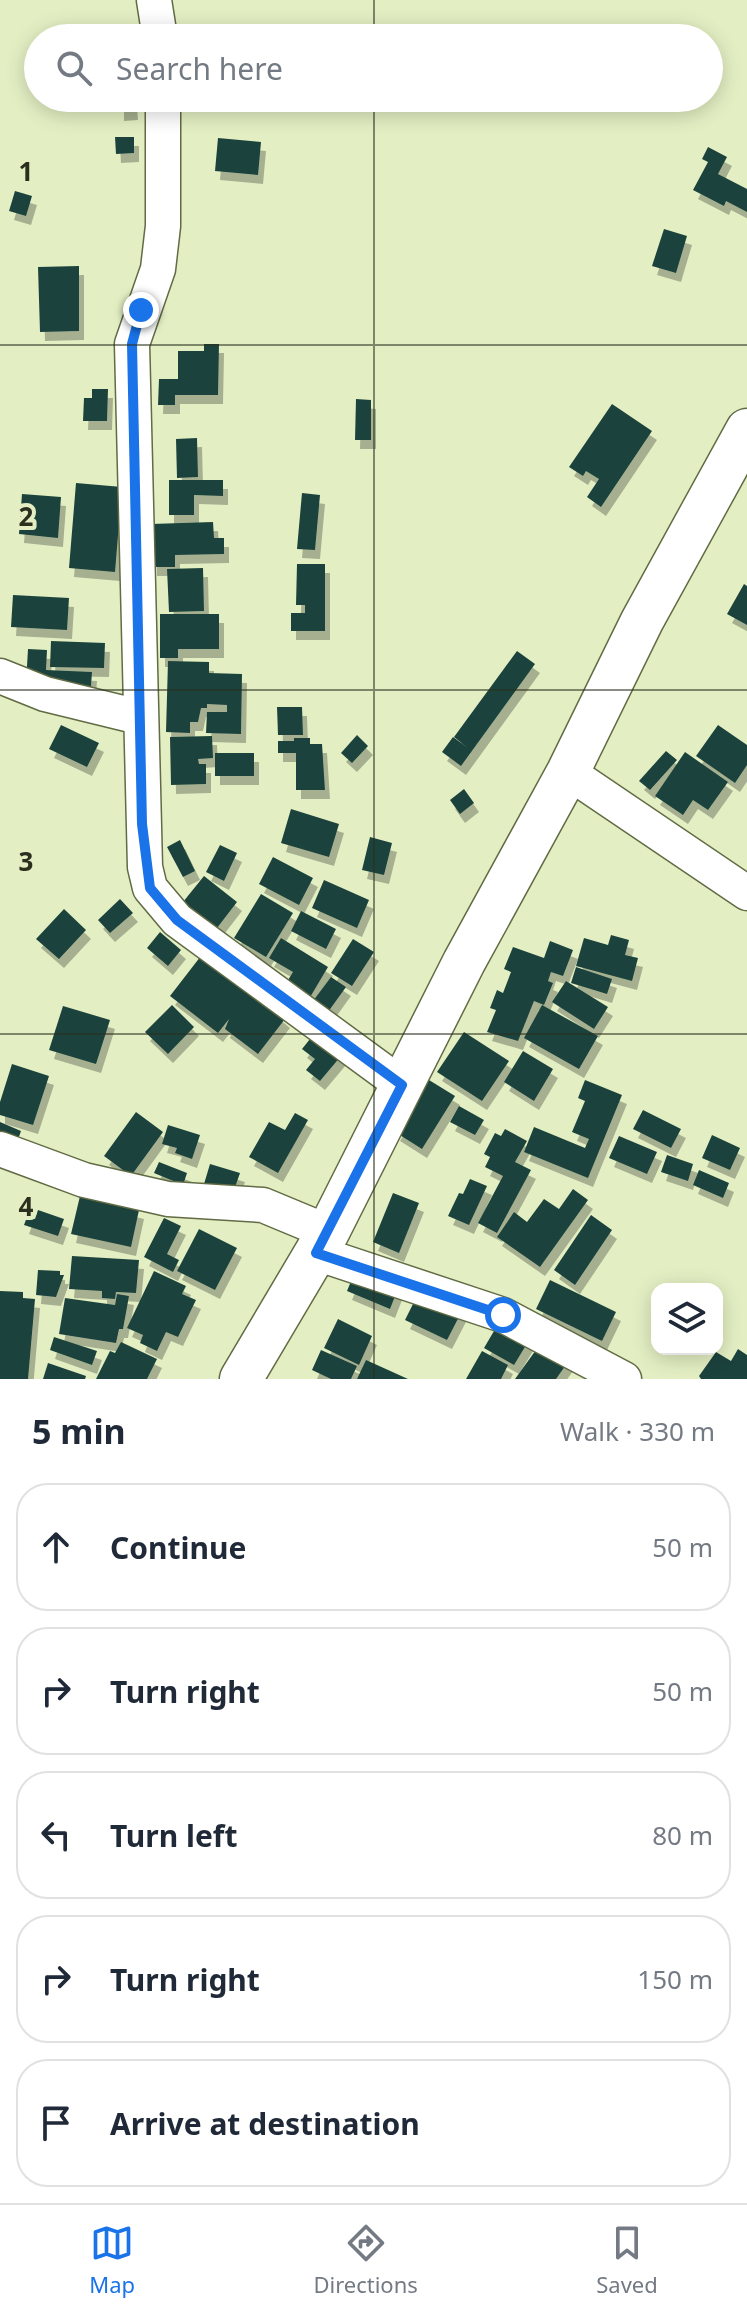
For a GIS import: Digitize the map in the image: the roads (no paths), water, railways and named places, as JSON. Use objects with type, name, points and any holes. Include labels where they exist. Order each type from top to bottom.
[{"type":"main road","points":[[241,1379],[322,1242],[568,772],[642,621],[747,430]]},
{"type":"street","points":[[154,0],[158,24]]},
{"type":"street","points":[[163,112],[162,241],[158,269],[132,344],[139,717],[145,867],[150,888],[177,920],[402,1085]]},
{"type":"street","points":[[0,676],[45,694],[139,717]]},
{"type":"street","points":[[568,772],[747,893]]},
{"type":"street","points":[[0,1149],[84,1180],[168,1199],[263,1205],[322,1242],[503,1315],[624,1379]]}]
